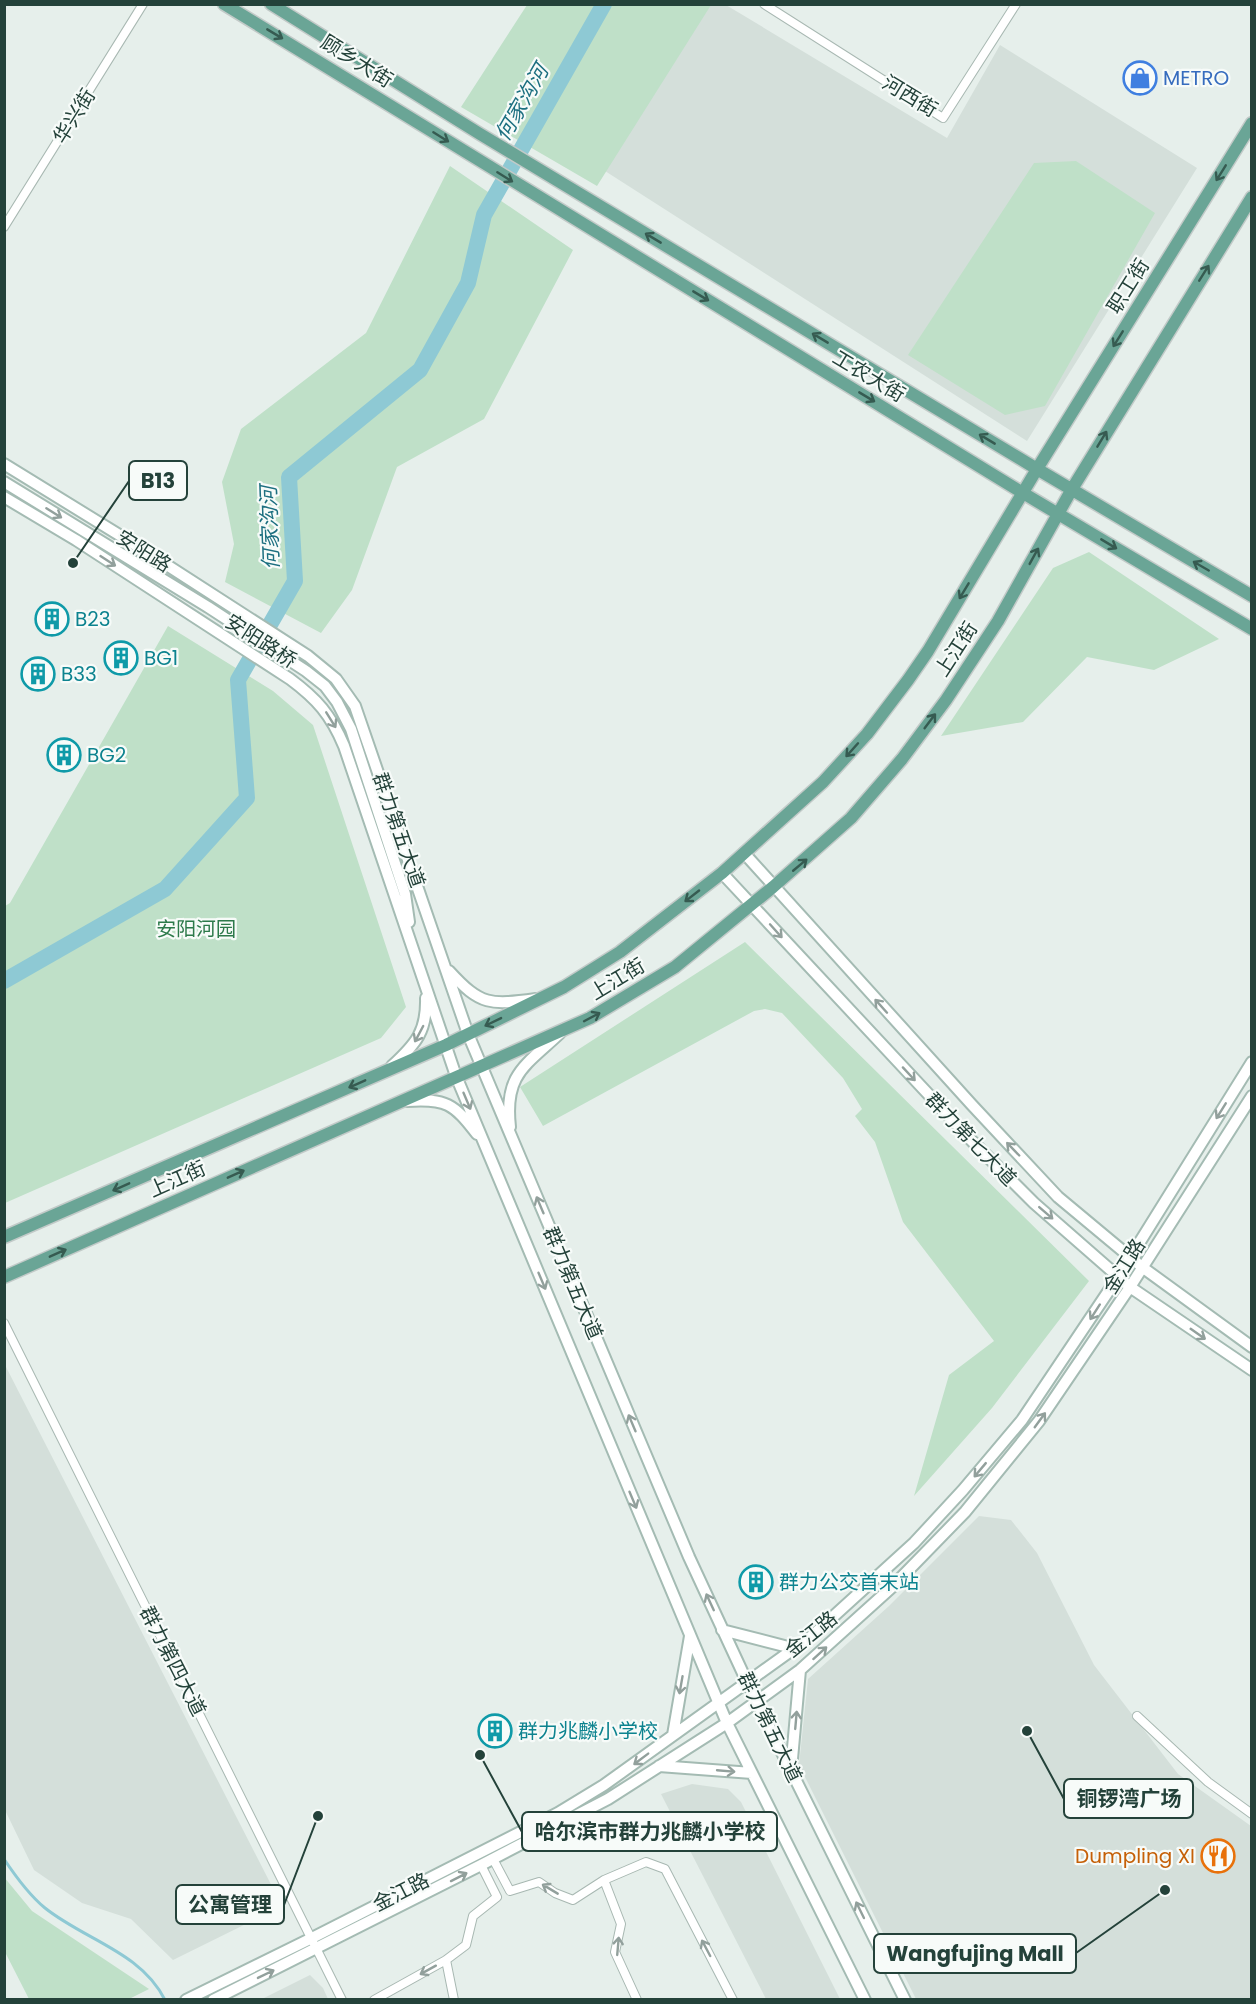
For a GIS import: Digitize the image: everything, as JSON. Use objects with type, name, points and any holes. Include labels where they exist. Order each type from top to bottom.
[{"type":"main road","name":"顾乡大街","points":[[224,4],[468,153]]},
{"type":"main road","name":"顾乡大街","points":[[271,4],[480,134]]},
{"type":"main road","name":"职工街","points":[[1037,469],[1251,123]]},
{"type":"main road","name":"工农大街","points":[[480,134],[1251,596]]},
{"type":"main road","name":"工农大街","points":[[468,153],[1023,493],[1251,629]]},
{"type":"main road","points":[[1071,489],[1251,197]]},
{"type":"main road","name":"安阳路","points":[[4,464],[221,600]]},
{"type":"main road","name":"上江街","points":[[4,1237],[446,1045],[564,987],[620,952],[722,873],[824,782],[867,734],[928,651],[1037,469]]},
{"type":"main road","name":"安阳路桥","points":[[4,482],[208,607],[325,686],[337,702],[351,729],[405,894],[414,952]]},
{"type":"main road","name":"上江街","points":[[4,1276],[398,1101],[561,1032],[625,998],[675,967],[773,887],[851,818],[902,759],[946,700],[998,621],[1071,489]]},
{"type":"main road","name":"安阳路","points":[[4,497],[76,540],[209,627]]},
{"type":"main road","name":"群力第五大道","points":[[221,600],[308,656],[336,679],[355,706],[468,1034],[689,1557],[747,1682],[905,2000]]},
{"type":"main road","name":"群力第五大道","points":[[209,627],[290,679],[318,701],[337,729],[456,1076],[727,1723],[865,2000]]},
{"type":"main road","name":"群力第七大道","points":[[744,853],[972,1105],[1059,1197],[1142,1267],[1251,1347]]},
{"type":"main road","name":"群力第七大道","points":[[722,873],[972,1141],[1035,1203],[1130,1287],[1251,1370]]},
{"type":"main road","points":[[446,968],[465,988],[483,1000],[507,1003],[539,999]]},
{"type":"main road","points":[[388,1070],[411,1049],[423,1030],[427,1009],[426,988]]},
{"type":"main road","points":[[512,1139],[508,1107],[510,1090],[516,1077],[561,1032]]},
{"type":"main road","name":"金江路","points":[[213,2000],[604,1785],[796,1648],[889,1566],[963,1490],[1022,1420],[1118,1277],[1251,1062]]},
{"type":"main road","name":"金江路","points":[[190,1997],[481,1866],[608,1799],[727,1723],[800,1670],[892,1587],[965,1512],[1039,1421],[1130,1287],[1251,1096]]},
{"type":"main road","points":[[398,1101],[426,1099],[442,1101],[454,1108],[485,1144]]},
{"type":"main road","points":[[722,1630],[796,1648]]},
{"type":"main road","points":[[673,1735],[690,1635]]},
{"type":"main road","points":[[791,1771],[800,1670]]},
{"type":"main road","points":[[659,1766],[752,1773]]},
{"type":"street","name":"华兴街","points":[[4,227],[143,4]]},
{"type":"street","name":"河西街","points":[[764,4],[943,118],[1016,4]]},
{"type":"street","name":"群力第四大道","points":[[4,1323],[342,2000]]},
{"type":"street","points":[[1137,1716],[1208,1782],[1251,1814]]},
{"type":"street","points":[[493,1859],[510,1891],[539,1882],[555,1893],[573,1900],[604,1880],[646,1863],[665,1869],[733,2000]]},
{"type":"street","points":[[374,2000],[446,1960],[466,1945],[472,1916],[497,1897],[481,1866]]},
{"type":"street","points":[[604,1880],[621,1924],[615,1952],[637,2000]]},
{"type":"street","points":[[446,1960],[453,2000]]},
{"type":"shaded area","points":[[708,4],[726,5],[947,138],[1000,45],[1197,168],[1027,441],[605,171]]},
{"type":"shaded area","points":[[5,1365],[282,1906],[173,1960],[131,1919],[82,1903],[34,1870],[5,1810]]},
{"type":"shaded area","points":[[979,1516],[1011,1520],[1037,1553],[1094,1665],[1178,1774],[1251,1826],[1251,1999],[916,1999],[799,1765],[808,1679],[889,1606]]},
{"type":"shaded area","points":[[692,1784],[728,1789],[741,1802],[840,1999],[766,1999],[661,1794]]},
{"type":"shaded area","points":[[310,1975],[323,1988],[328,1999],[262,1999]]},
{"type":"green space","points":[[527,5],[711,5],[597,186],[461,107]]},
{"type":"green space","points":[[1076,161],[1155,213],[1045,406],[1005,415],[908,355],[1034,163]]},
{"type":"green space","points":[[450,166],[573,250],[484,419],[397,467],[352,590],[321,633],[225,582],[234,544],[222,482],[241,429],[366,333]]},
{"type":"green space","points":[[1089,552],[1219,639],[1154,670],[1087,657],[1023,722],[941,736],[1053,568]]},
{"type":"green space","name":"安阳河园","points":[[168,626],[273,691],[313,725],[406,1007],[381,1038],[5,1203],[5,906],[10,903]]},
{"type":"green space","points":[[745,942],[1089,1281],[992,1408],[914,1496],[949,1375],[994,1341],[903,1222],[875,1142],[855,1116],[862,1109],[843,1078],[782,1013],[765,1009],[754,1011],[543,1126],[520,1087]]},
{"type":"green space","points":[[4,1877],[32,1911],[149,1989],[129,1999],[29,1999],[5,1952]]},
{"type":"waterway","name":"何家沟河","points":[[4,981],[165,889],[247,798],[238,680],[295,581],[289,477],[420,370],[468,283],[484,215],[604,4]]},
{"type":"waterway","points":[[4,1859],[39,1903],[61,1919],[127,1958],[155,1984],[165,2000]]},
{"type":"place","name":"METRO","points":[[1140,78]]},
{"type":"place","name":"B13","points":[[73,563]]},
{"type":"place","name":"B23","points":[[52,619]]},
{"type":"place","name":"BG1","points":[[121,658]]},
{"type":"place","name":"B33","points":[[38,674]]},
{"type":"place","name":"BG2","points":[[64,755]]},
{"type":"place","name":"群力公交首末站","points":[[756,1582]]},
{"type":"place","name":"群力兆麟小学校","points":[[495,1731]]},
{"type":"place","name":"铜锣湾广场","points":[[1027,1731]]},
{"type":"place","name":"哈尔滨市群力兆麟小学校","points":[[480,1755]]},
{"type":"place","name":"公寓管理","points":[[318,1816]]},
{"type":"place","name":"Dumpling XI","points":[[1218,1856]]},
{"type":"place","name":"Wangfujing Mall","points":[[1165,1890]]}]
